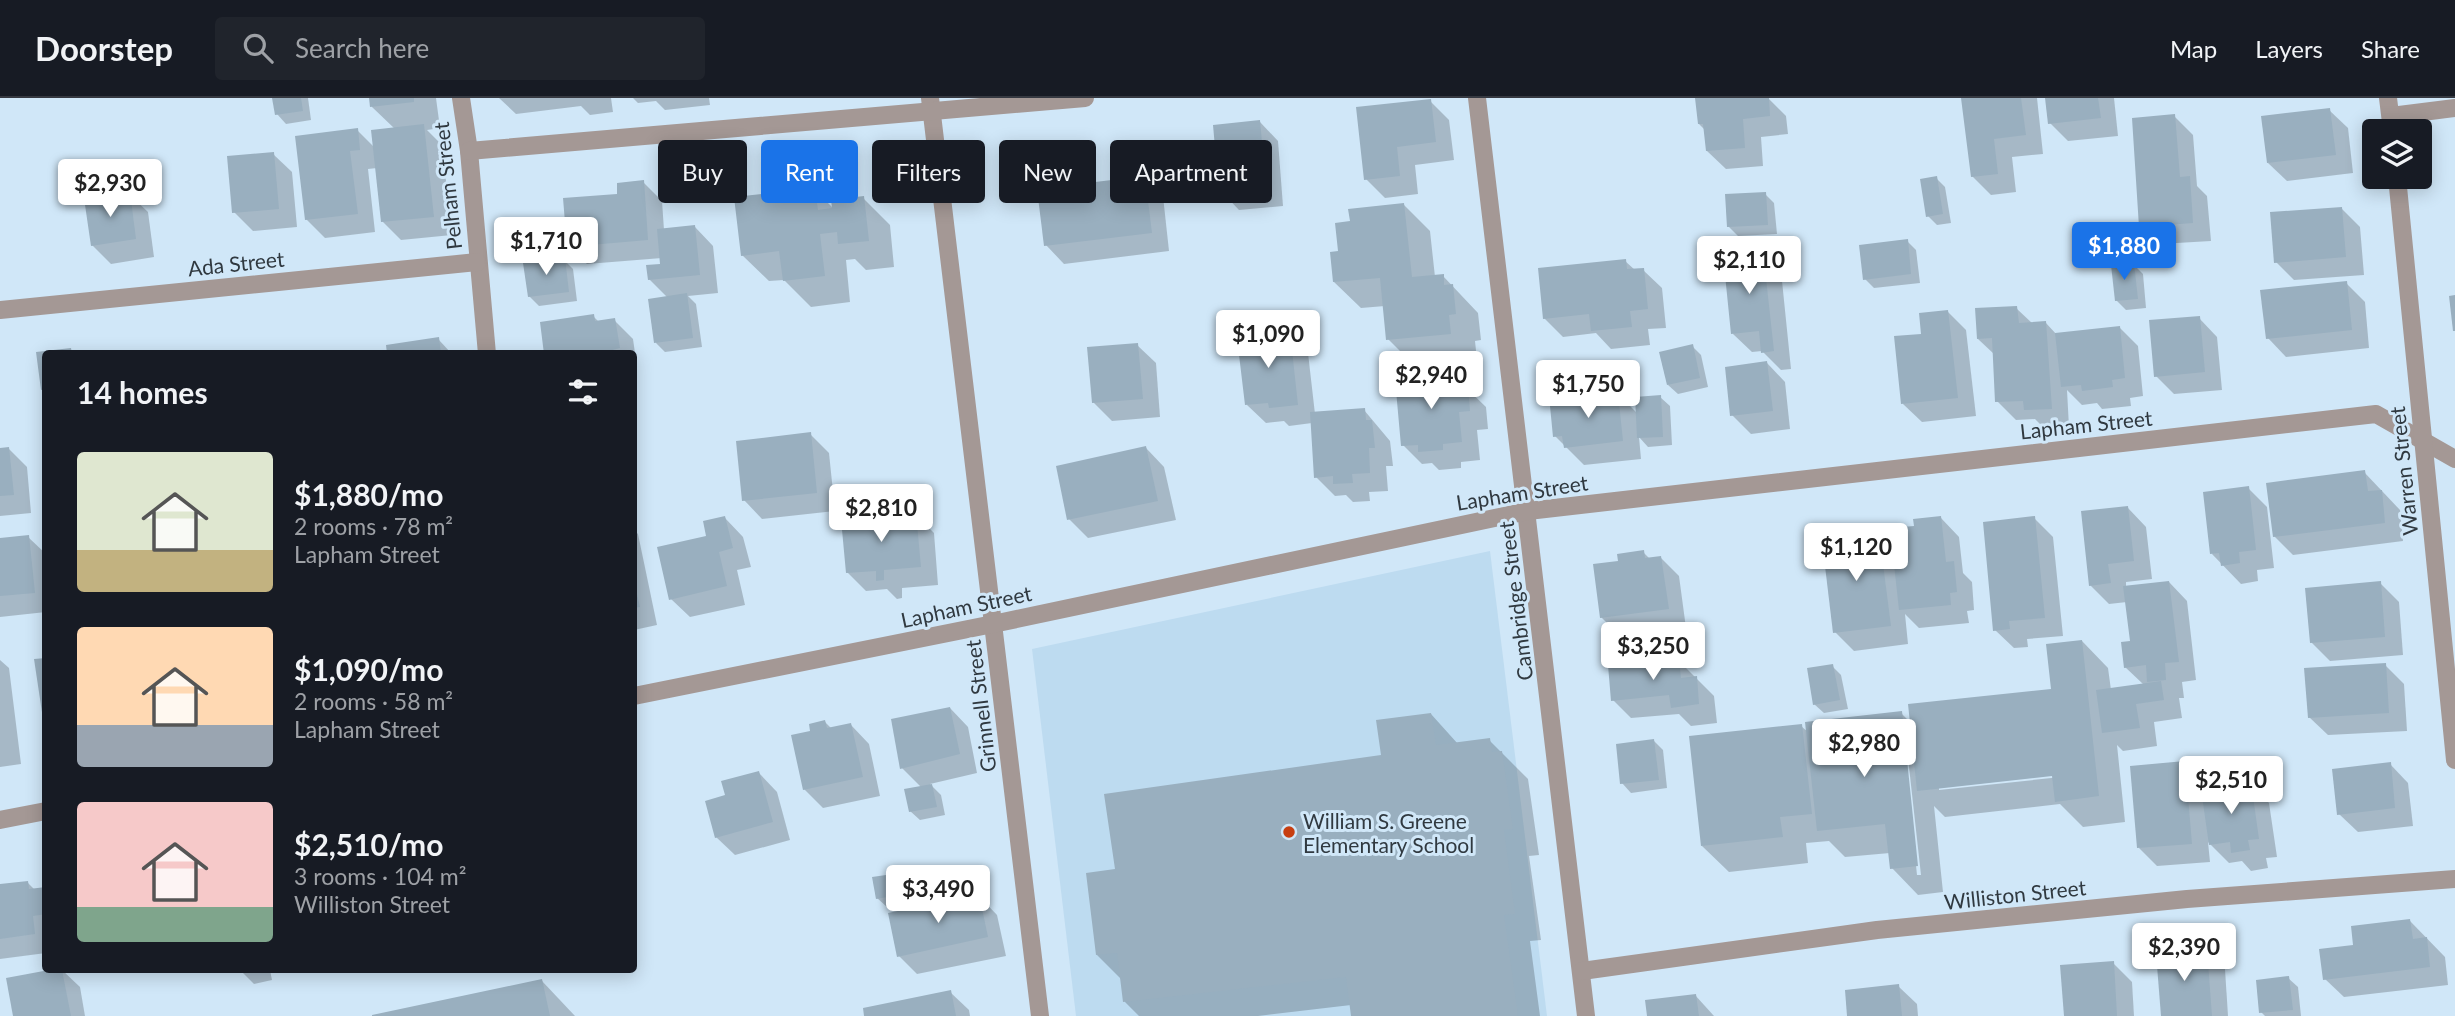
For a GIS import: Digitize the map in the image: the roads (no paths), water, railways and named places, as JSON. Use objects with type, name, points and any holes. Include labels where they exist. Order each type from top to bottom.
[{"type":"street","name":"Pelham Street","points":[[461,98],[469,151],[487,350]]},
{"type":"street","points":[[469,151],[931,105],[1086,98]]},
{"type":"street","name":"Cambridge Street","points":[[1477,98],[1586,1016]]},
{"type":"street","points":[[2388,98],[2391,119]]},
{"type":"street","name":"Grinnell Street","points":[[931,105],[1040,1016]]},
{"type":"street","points":[[2412,119],[2455,108]]},
{"type":"street","name":"Warren Street","points":[[2398,189],[2455,760]]},
{"type":"street","name":"Ada Street","points":[[0,310],[477,262]]},
{"type":"street","name":"Lapham Street","points":[[637,695],[993,624],[1528,511],[2376,414],[2423,443],[2455,458]]},
{"type":"street","points":[[0,820],[42,812]]},
{"type":"street","name":"Williston Street","points":[[1581,971],[1878,930],[2186,899],[2455,879]]},
{"type":"place","name":"William S. Greene Elementary School","points":[[1289,832]]}]
